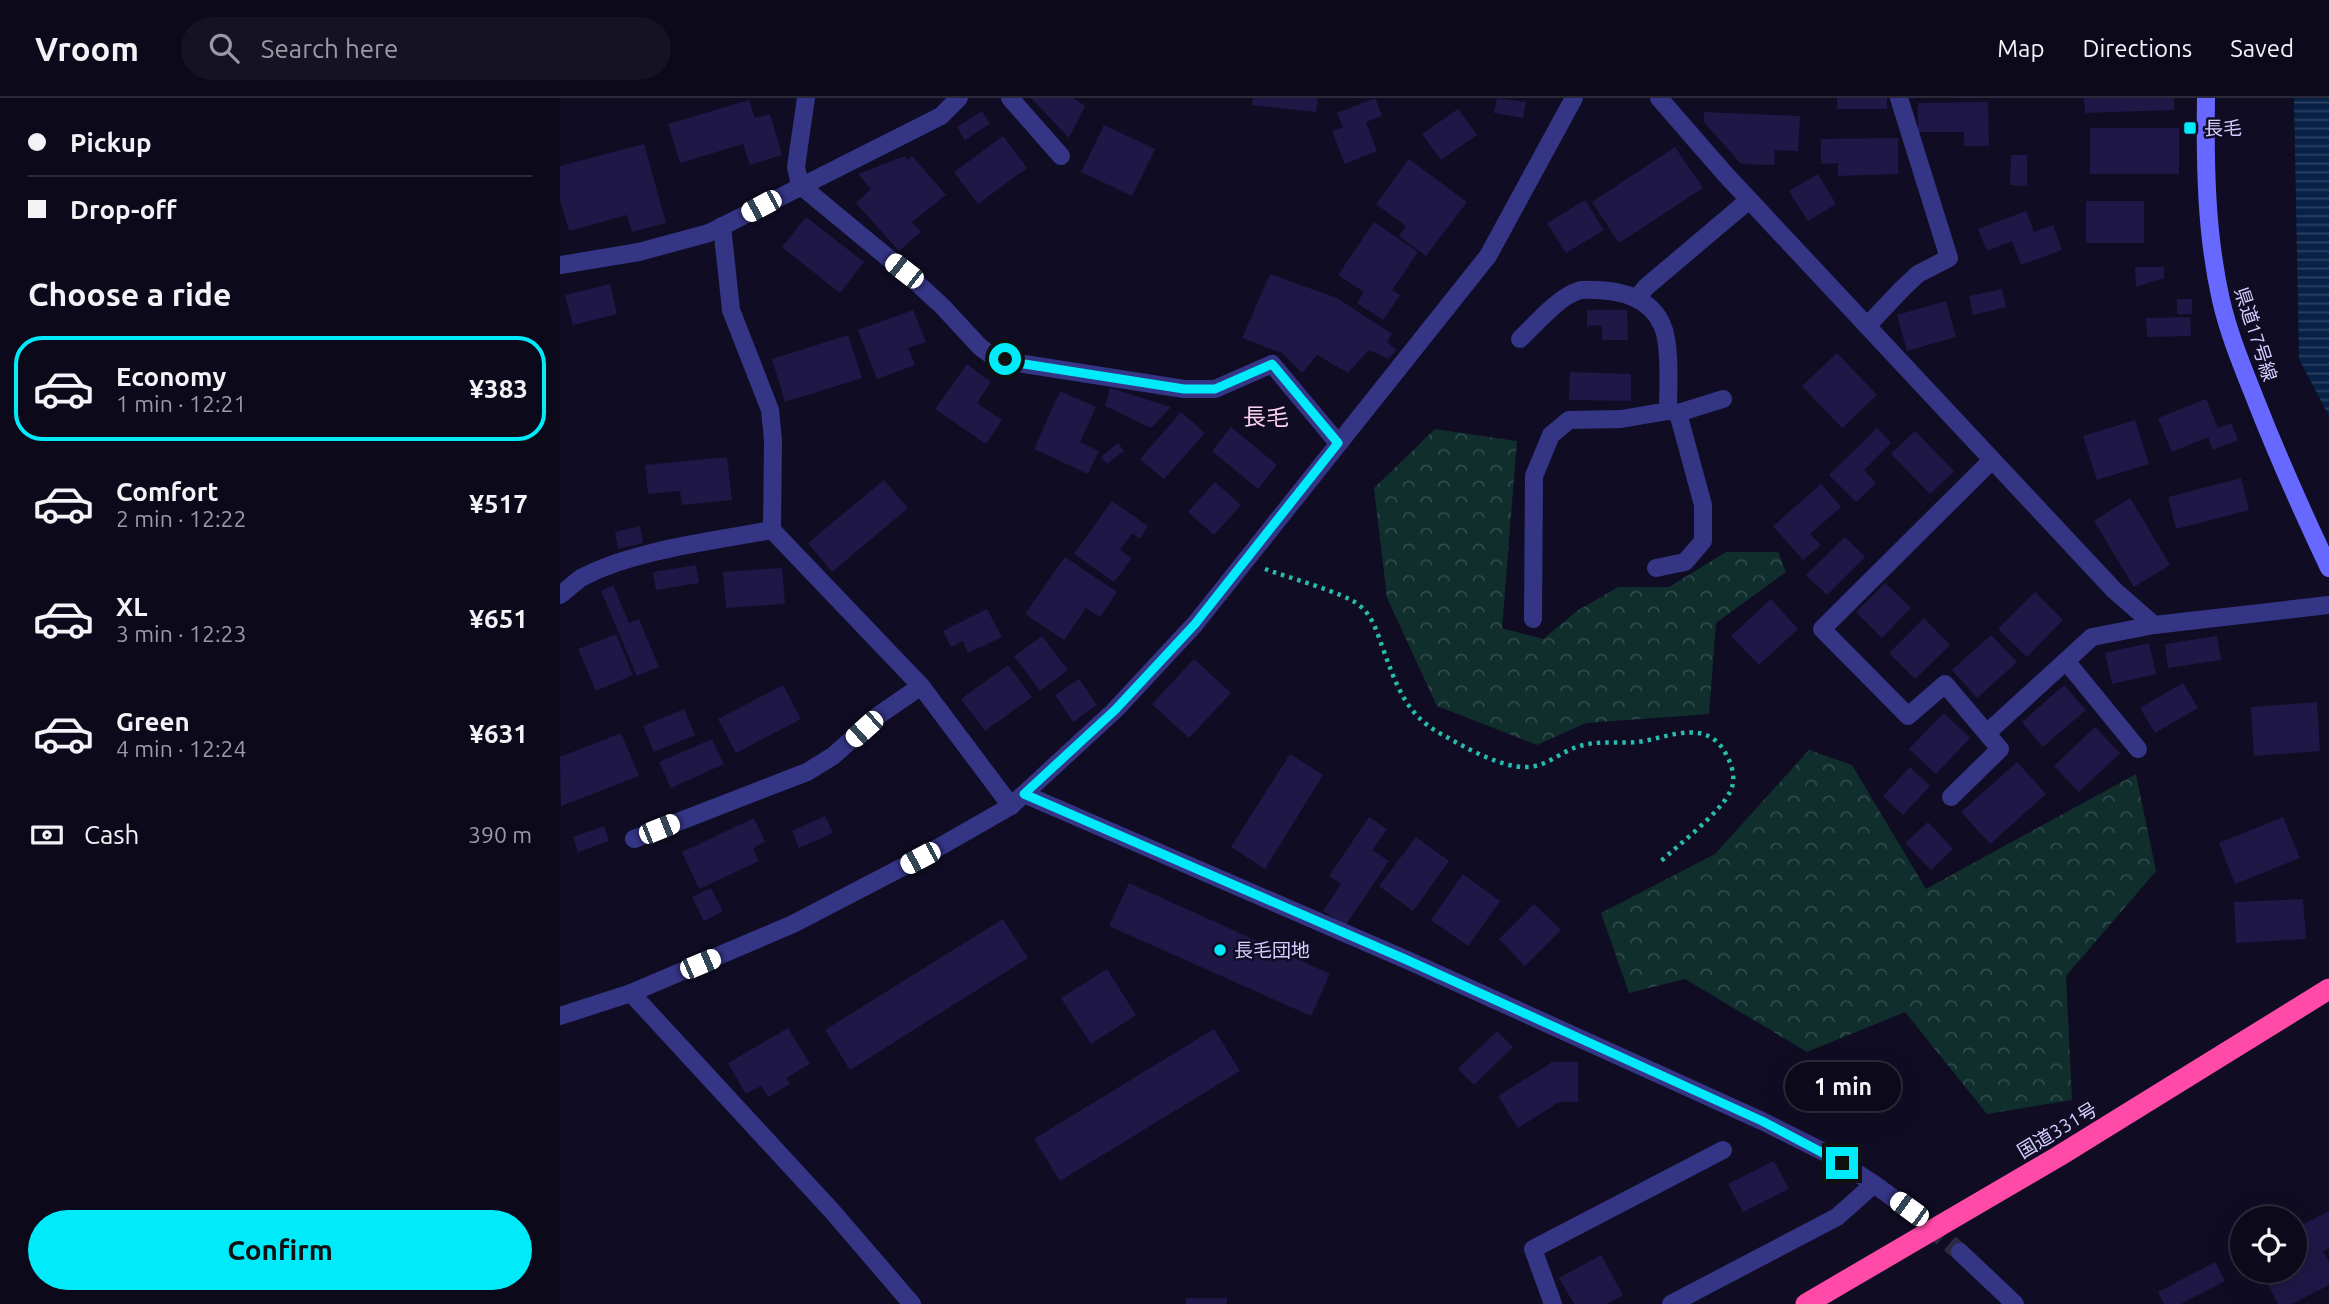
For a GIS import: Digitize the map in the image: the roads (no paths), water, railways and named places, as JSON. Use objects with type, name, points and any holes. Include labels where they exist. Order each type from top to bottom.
[{"type":"highway","name":"国道331号","points":[[1806,1304],[2059,1156],[2329,989]]},
{"type":"main road","name":"県道17号線","points":[[2206,98],[2205,172],[2214,263],[2232,343],[2329,568]]},
{"type":"street","points":[[806,98],[796,167],[800,185],[904,271],[991,355],[1018,363],[1184,389],[1215,389],[1272,364],[1338,443]]},
{"type":"street","points":[[560,265],[639,252],[709,233],[941,116],[958,98]]},
{"type":"street","points":[[1010,98],[1061,156]]},
{"type":"street","points":[[560,1016],[631,993],[793,924],[920,858],[1018,800],[1115,710],[1195,624],[1488,256],[1574,98]]},
{"type":"street","points":[[1660,98],[1749,200],[1992,460],[2114,590],[2154,625]]},
{"type":"street","points":[[1867,326],[1918,274],[1949,258],[1899,98]]},
{"type":"street","points":[[1637,298],[1673,262],[1749,200]]},
{"type":"street","points":[[722,226],[731,310],[769,410],[773,440],[772,530],[921,686],[1018,800],[1407,960],[1762,1121],[1825,1153],[1909,1209]]},
{"type":"street","points":[[1520,339],[1555,305],[1578,290],[1625,293],[1637,298],[1663,325],[1673,412],[1703,505],[1703,541],[1685,562],[1656,568]]},
{"type":"street","points":[[1533,619],[1534,476],[1551,435],[1570,420],[1621,419],[1673,412],[1723,399]]},
{"type":"street","points":[[1951,797],[2000,749],[1945,684],[1908,716],[1822,629],[1992,460]]},
{"type":"street","points":[[560,595],[579,580],[612,564],[685,546],[772,530]]},
{"type":"street","points":[[1987,733],[2092,637],[2154,625],[2329,605]]},
{"type":"street","points":[[2066,661],[2138,749]]},
{"type":"street","points":[[634,839],[807,772],[832,757],[879,715],[921,686]]},
{"type":"street","points":[[631,993],[832,1211],[912,1304]]},
{"type":"street","points":[[1553,1304],[1533,1248],[1723,1150]]},
{"type":"street","points":[[1671,1304],[1837,1217],[1874,1184]]},
{"type":"street","points":[[1960,1252],[2015,1304]]},
{"type":"water","points":[[2294,98],[2329,98],[2329,416],[2299,359]]},
{"type":"tunnel","points":[[1908,1209],[1960,1252]]},
{"type":"place","name":"長毛","points":[[2190,128]]},
{"type":"place","name":"長毛団地","points":[[1220,950]]},
{"type":"district","name":"長毛","points":[[1266,417]]}]
